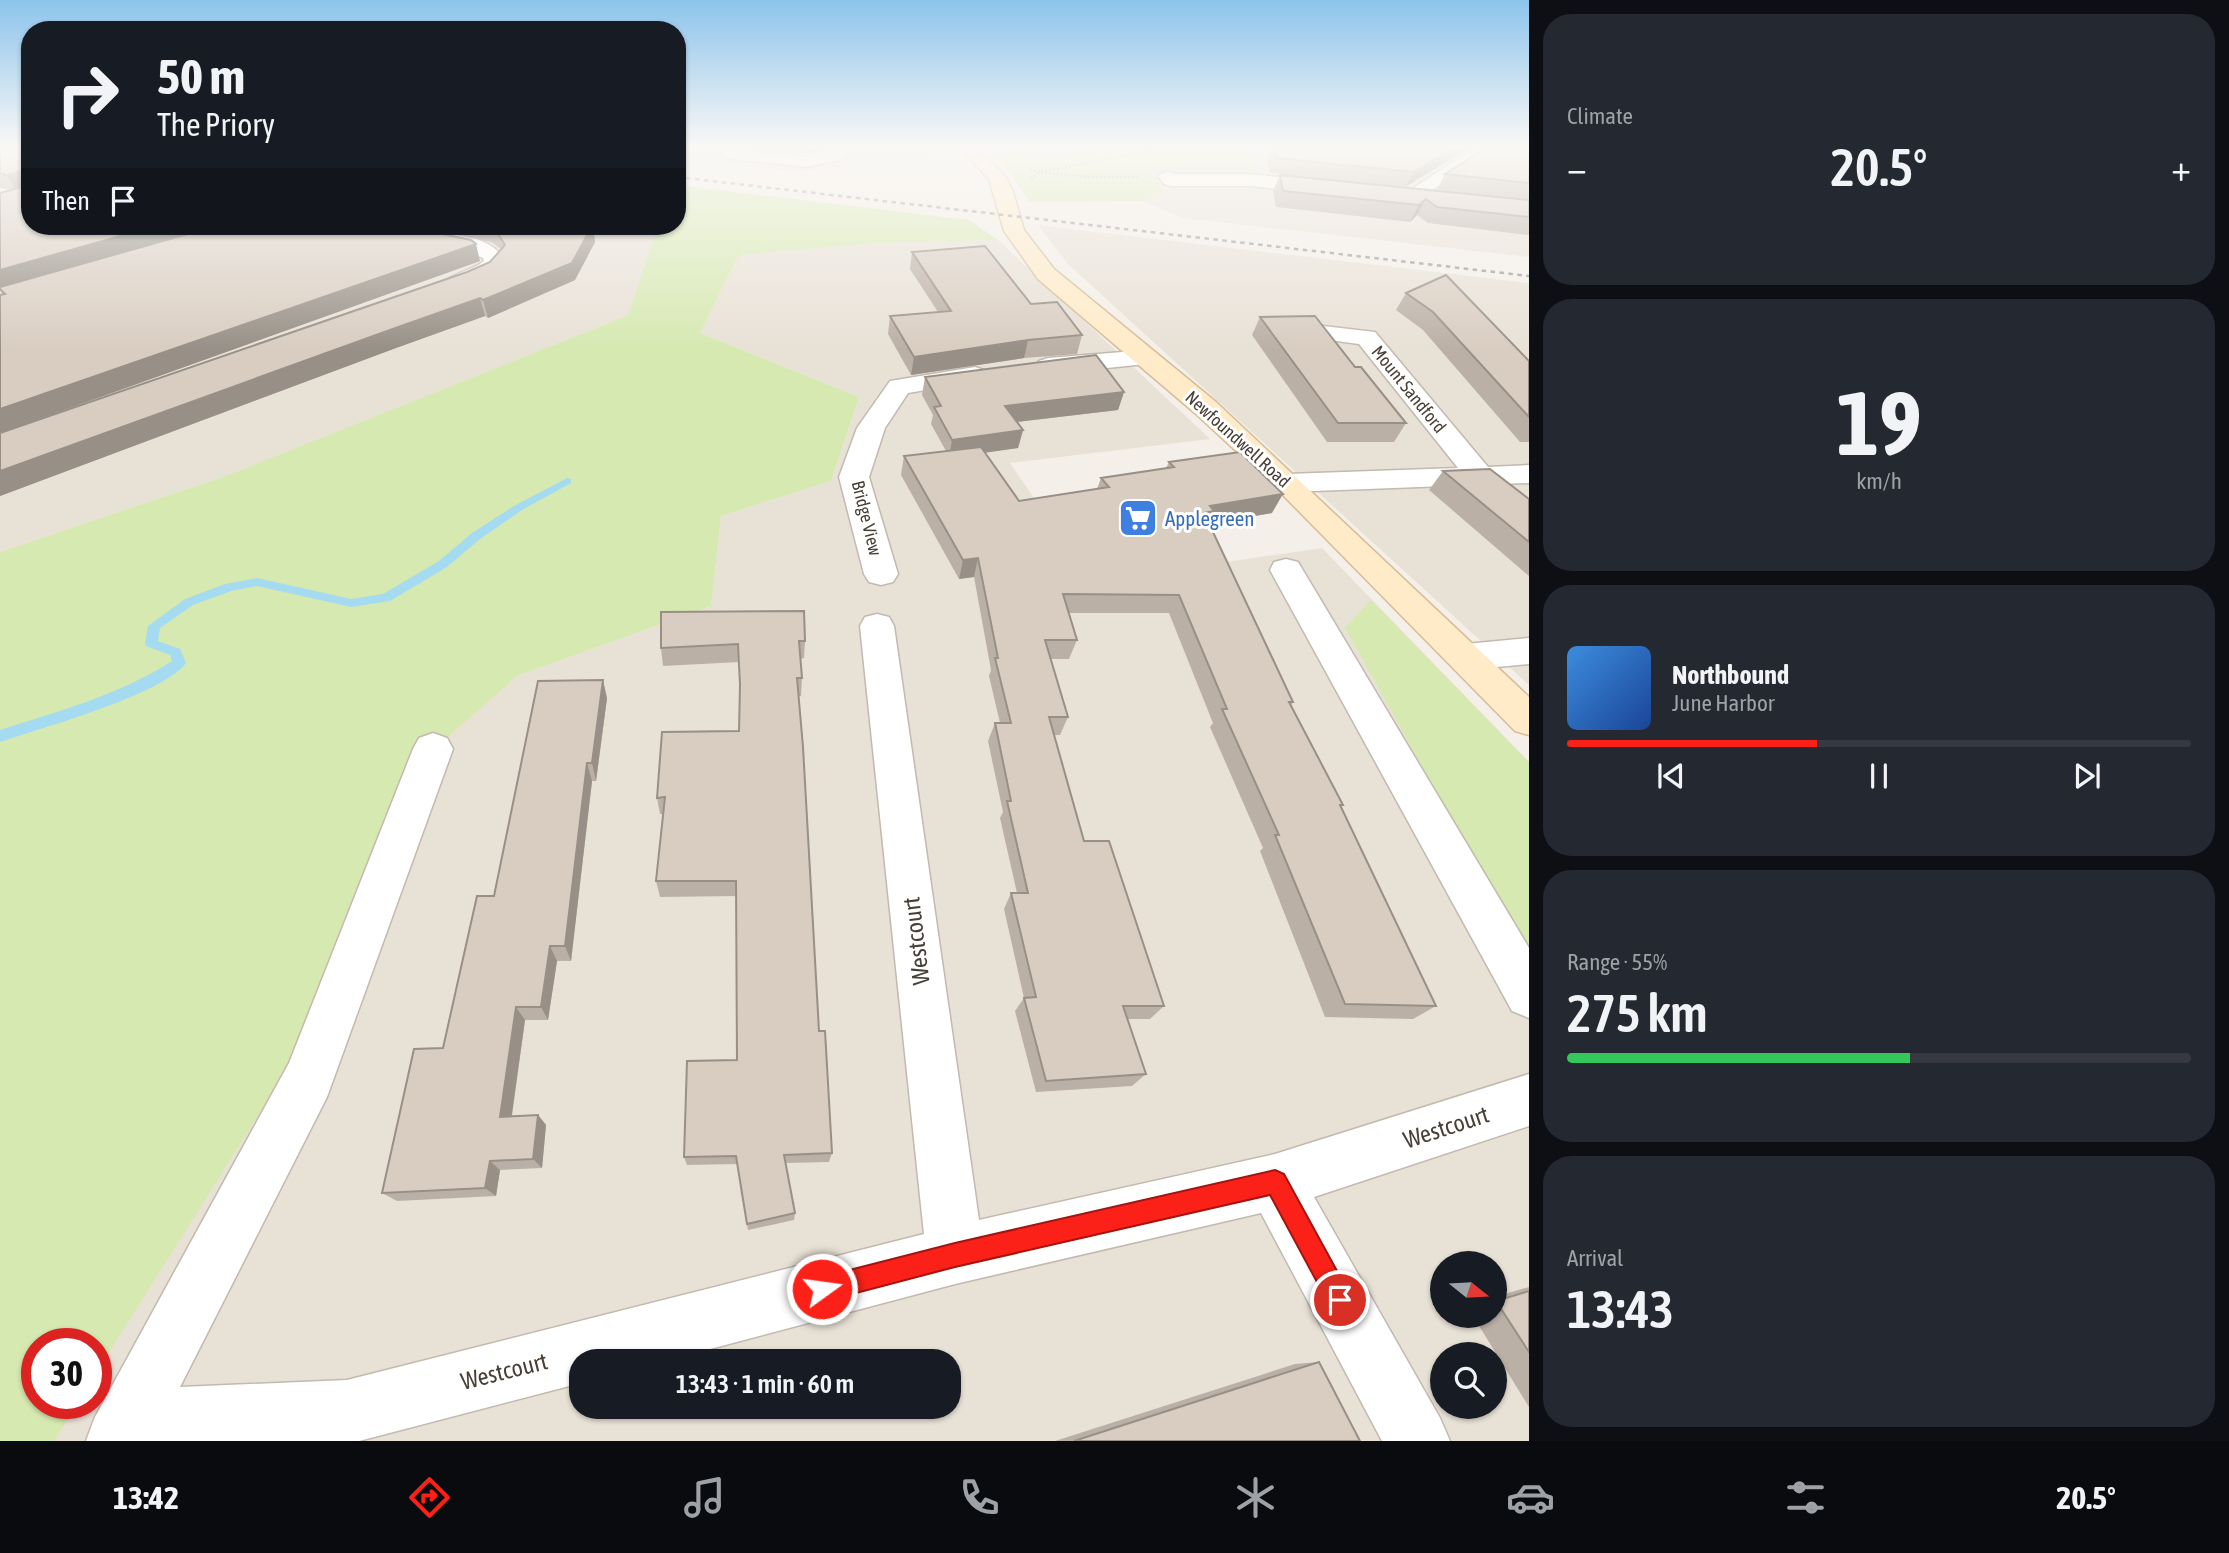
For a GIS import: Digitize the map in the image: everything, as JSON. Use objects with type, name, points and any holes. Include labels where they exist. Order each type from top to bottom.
[{"type":"main road","name":"Newfoundwell Road","points":[[1010,215],[1014,232],[1046,274],[1147,358],[1287,483],[1529,720]]},
{"type":"street","points":[[421,235],[483,249],[492,254],[495,262],[484,272],[426,295]]},
{"type":"street","name":"Mount Sandford","points":[[1323,333],[1366,337],[1479,475]]},
{"type":"street","points":[[1024,369],[1147,358]]},
{"type":"street","name":"Bridge View","points":[[881,574],[854,477],[871,428],[899,387],[995,373]]},
{"type":"street","points":[[1287,483],[1529,474]]},
{"type":"street","points":[[1286,570],[1529,994]]},
{"type":"street","name":"Westcourt","points":[[877,626],[955,1255]]},
{"type":"street","points":[[1466,657],[1529,651]]},
{"type":"street","name":"Westcourt","points":[[123,1432],[309,1079],[433,749]]},
{"type":"street","name":"Westcourt","points":[[123,1432],[347,1412],[955,1255],[1275,1182],[1529,1100]]},
{"type":"street","points":[[1275,1182],[1417,1441]]},
{"type":"shaded area","points":[[0,215],[21,222],[21,235],[654,235],[628,315],[228,475],[0,552]]},
{"type":"shaded area","points":[[1177,215],[1529,215],[1529,257]]},
{"type":"shaded area","points":[[1038,225],[1529,283],[1529,685],[1068,264]]},
{"type":"shaded area","points":[[998,240],[1210,439],[1010,463],[1091,582],[1322,548],[1529,762],[1529,1441],[0,1441],[0,953],[340,830],[517,676],[711,606],[721,516],[831,481],[859,397],[700,333],[739,255],[878,243]]},
{"type":"green space","points":[[686,215],[929,215],[969,220],[998,240],[878,243],[739,255],[700,333],[859,397],[831,481],[721,516],[711,606],[517,676],[400,779],[285,1073],[112,1348],[112,1328],[21,1328],[21,1419],[68,1419],[54,1441],[0,1441],[0,552],[228,475],[628,315],[654,235],[686,235]]},
{"type":"green space","points":[[1371,600],[1529,762],[1529,958],[1345,628]]},
{"type":"building","points":[[0,215],[21,215],[21,235],[124,235],[0,270]]},
{"type":"building","points":[[184,235],[447,235],[471,240],[476,244],[0,409],[0,295],[5,294],[0,287]]},
{"type":"building","points":[[499,235],[587,235],[572,263],[483,300],[480,298],[0,471],[0,433],[467,272],[490,262],[505,245]]},
{"type":"building","points":[[985,246],[1031,304],[1057,302],[1082,335],[914,357],[890,316],[951,311],[912,252]]},
{"type":"building","points":[[1446,275],[1529,361],[1529,417],[1433,312],[1406,293]]},
{"type":"building","points":[[1315,316],[1355,367],[1361,367],[1406,423],[1338,423],[1260,317]]},
{"type":"building","points":[[1096,355],[1124,392],[1005,406],[1023,430],[952,440],[934,407],[941,406],[925,377]]},
{"type":"building","points":[[981,447],[1019,501],[1109,487],[1101,478],[1174,467],[1169,462],[1240,452],[1283,494],[1210,506],[1214,511],[1204,513],[1293,702],[1289,702],[1343,805],[1340,805],[1436,1006],[1345,1004],[1275,835],[1279,835],[1222,709],[1227,709],[1179,595],[1063,594],[1077,640],[1045,640],[1068,717],[1049,717],[1084,841],[1109,841],[1164,1006],[1123,1006],[1146,1074],[1046,1081],[1024,998],[1036,997],[1011,893],[1028,893],[1007,801],[1011,801],[995,723],[1011,723],[995,658],[998,658],[978,558],[963,560],[904,456]]},
{"type":"building","points":[[1490,469],[1529,499],[1529,542],[1443,471]]},
{"type":"building","points":[[804,611],[805,641],[799,641],[802,678],[797,678],[819,1031],[825,1031],[832,1153],[784,1155],[795,1213],[747,1224],[736,1156],[684,1157],[687,1061],[737,1060],[736,881],[656,881],[665,797],[657,798],[662,732],[739,731],[738,644],[661,648],[661,612]]},
{"type":"building","points":[[603,680],[592,763],[587,763],[565,946],[550,946],[541,1007],[516,1007],[500,1117],[538,1115],[533,1159],[490,1161],[485,1188],[382,1193],[414,1049],[443,1048],[477,896],[494,896],[538,681]]},
{"type":"building","points":[[1529,1291],[1529,1352],[1507,1318],[1507,1298]]},
{"type":"building","points":[[1319,1362],[1360,1441],[1074,1441]]},
{"type":"waterway","points":[[0,736],[116,697],[160,676],[179,663],[175,652],[151,643],[154,626],[189,602],[229,587],[257,582],[351,603],[386,598],[443,564],[476,536],[518,508],[567,481]]},
{"type":"railway","points":[[1006,215],[1529,276]]},
{"type":"place","name":"Applegreen","points":[[1138,518]]},
{"type":"route","points":[[822,1289],[955,1255],[1275,1182],[1340,1300]]}]
